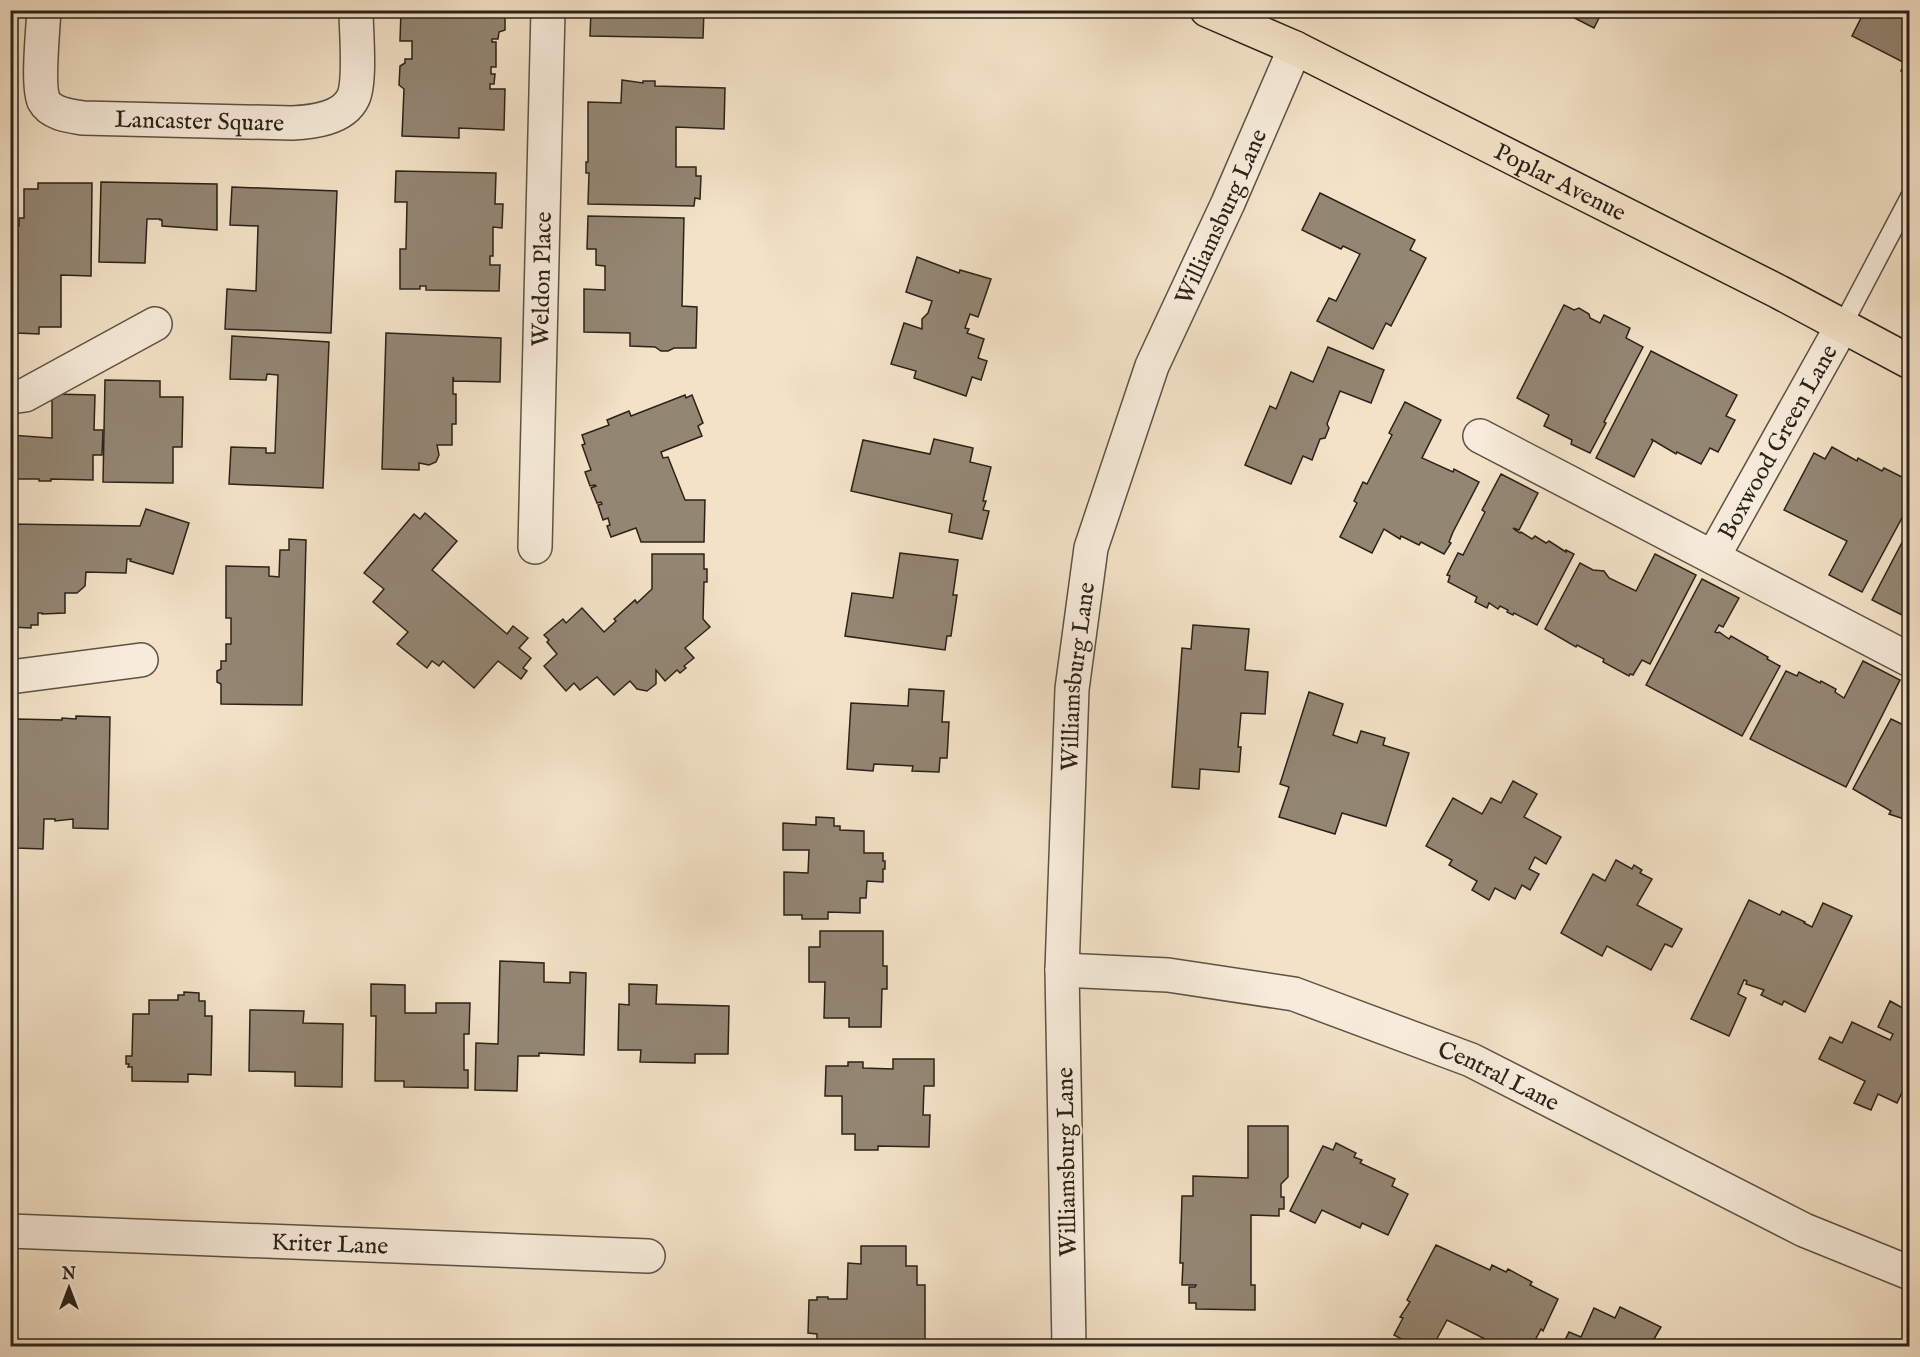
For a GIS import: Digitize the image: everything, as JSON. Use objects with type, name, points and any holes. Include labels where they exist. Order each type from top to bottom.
[{"type":"main road","name":"Poplar Avenue","points":[[1207,10],[1253,20],[1295,48],[1720,262],[1910,362]]},
{"type":"street","name":"Lancaster Square","points":[[44,10],[41,87],[45,102],[54,111],[83,118],[292,123],[311,122],[331,117],[346,108],[354,98],[357,83],[356,10]]},
{"type":"street","name":"Weldon Place","points":[[535,547],[548,10]]},
{"type":"street","name":"Williamsburg Lane","points":[[1069,1347],[1062,970],[1072,689],[1091,548],[1152,366],[1228,203],[1295,48]]},
{"type":"street","points":[[10,396],[26,395],[155,324]]},
{"type":"street","name":"Boxwood Green Lane","points":[[1713,557],[1842,326]]},
{"type":"street","name":"Boxwood Green Lane","points":[[1480,436],[1910,660]]},
{"type":"street","points":[[10,677],[141,660]]},
{"type":"street","name":"Central Lane","points":[[1062,970],[1168,975],[1294,994],[1470,1060],[1804,1230],[1910,1273]]},
{"type":"street","name":"Kriter Lane","points":[[10,1231],[648,1256]]},
{"type":"lane","points":[[1842,326],[1910,197]]},
{"type":"building","points":[[401,10],[500,11],[500,15],[505,18],[505,30],[499,32],[498,39],[492,39],[492,42],[496,42],[496,67],[491,67],[491,74],[495,74],[494,84],[490,84],[490,89],[505,89],[504,130],[459,128],[459,138],[402,136],[404,89],[399,85],[400,66],[405,63],[405,59],[412,59],[412,41],[400,41]]},
{"type":"building","points":[[591,10],[704,10],[703,38],[590,36]]},
{"type":"building","points":[[1559,10],[1603,10],[1594,28]]},
{"type":"building","points":[[1865,10],[1910,10],[1910,75],[1901,71],[1905,63],[1852,36]]},
{"type":"building","points":[[622,80],[643,83],[643,81],[655,81],[655,86],[725,88],[724,129],[676,127],[676,167],[696,167],[696,176],[701,176],[700,199],[695,198],[694,206],[588,204],[589,173],[586,173],[586,162],[588,162],[588,102],[621,103]]},
{"type":"building","points":[[396,171],[496,173],[495,204],[503,204],[502,228],[493,227],[493,256],[490,256],[490,265],[500,265],[499,291],[426,290],[426,286],[420,286],[420,289],[400,289],[400,249],[406,249],[407,202],[395,202]]},
{"type":"building","points":[[101,182],[217,184],[217,230],[162,226],[160,219],[147,219],[145,263],[99,262]]},
{"type":"building","points":[[38,183],[92,183],[91,276],[61,275],[61,327],[39,327],[39,334],[16,333],[18,232],[14,232],[14,226],[19,226],[19,218],[24,218],[24,189],[38,189]]},
{"type":"building","points":[[232,187],[337,191],[331,333],[225,329],[227,289],[256,291],[258,226],[230,225]]},
{"type":"building","points":[[1320,193],[1415,240],[1410,250],[1426,258],[1391,326],[1386,323],[1373,349],[1317,321],[1329,298],[1336,301],[1360,254],[1343,246],[1341,249],[1302,230]]},
{"type":"building","points":[[588,216],[684,218],[682,306],[697,307],[696,348],[674,348],[661,351],[655,347],[630,346],[630,333],[584,332],[584,289],[605,290],[605,266],[596,265],[596,249],[587,249]]},
{"type":"building","points":[[917,257],[959,273],[960,270],[991,279],[978,317],[970,314],[965,328],[969,329],[967,333],[984,339],[978,358],[987,361],[981,380],[972,377],[966,396],[914,378],[916,371],[891,364],[904,323],[922,329],[922,319],[928,313],[932,301],[906,292]]},
{"type":"building","points":[[1564,305],[1574,310],[1579,308],[1600,323],[1604,315],[1630,328],[1626,338],[1643,347],[1590,453],[1571,444],[1572,440],[1544,426],[1549,415],[1517,398]]},
{"type":"building","points":[[386,333],[501,338],[500,382],[454,381],[453,377],[453,394],[456,394],[456,424],[452,424],[452,445],[437,445],[439,455],[436,462],[429,465],[419,463],[419,470],[382,469]]},
{"type":"building","points":[[232,336],[329,342],[323,488],[229,484],[231,447],[266,448],[266,453],[275,453],[278,375],[267,374],[266,380],[230,379]]},
{"type":"building","points":[[1328,347],[1384,370],[1371,403],[1340,391],[1327,424],[1329,428],[1325,438],[1320,439],[1312,460],[1303,456],[1291,484],[1245,465],[1270,406],[1276,409],[1291,372],[1313,382]]},
{"type":"building","points":[[1651,351],[1737,395],[1726,416],[1735,420],[1718,452],[1710,448],[1701,464],[1677,452],[1676,454],[1651,439],[1653,441],[1634,477],[1596,458]]},
{"type":"building","points":[[105,380],[160,381],[160,397],[183,397],[182,447],[173,447],[173,483],[103,482]]},
{"type":"building","points":[[52,394],[95,395],[94,430],[103,430],[102,455],[93,455],[93,480],[10,479],[10,435],[52,438]]},
{"type":"building","points":[[685,395],[686,398],[692,395],[703,423],[698,426],[702,436],[661,452],[663,458],[668,457],[685,500],[705,500],[704,542],[641,542],[636,528],[611,537],[607,526],[610,525],[608,518],[603,520],[598,505],[602,504],[597,503],[591,488],[596,486],[590,486],[585,472],[591,470],[582,445],[585,444],[582,435],[609,425],[607,420],[629,411],[631,416]]},
{"type":"building","points":[[1405,402],[1441,420],[1422,458],[1453,472],[1454,469],[1479,482],[1444,554],[1421,542],[1419,545],[1401,536],[1400,539],[1384,529],[1372,553],[1340,537],[1357,503],[1354,501],[1363,482],[1367,484],[1392,435],[1389,433]]},
{"type":"building","points":[[934,439],[973,448],[970,462],[991,467],[983,501],[986,501],[983,510],[989,511],[982,539],[949,532],[952,514],[851,491],[863,440],[930,454]]},
{"type":"building","points":[[1832,447],[1857,461],[1858,458],[1882,471],[1884,468],[1910,481],[1910,503],[1862,592],[1829,575],[1847,541],[1784,510],[1814,453],[1825,459]]},
{"type":"building","points":[[1501,474],[1538,493],[1519,530],[1513,528],[1532,539],[1535,536],[1546,543],[1549,541],[1566,552],[1566,550],[1574,554],[1537,625],[1514,613],[1513,615],[1507,612],[1508,610],[1500,606],[1498,609],[1489,603],[1487,608],[1475,602],[1477,597],[1448,582],[1450,576],[1447,575],[1458,553],[1463,555],[1485,512],[1482,510]]},
{"type":"building","points":[[146,509],[189,523],[173,574],[130,561],[131,559],[127,559],[126,573],[86,572],[85,586],[77,593],[65,593],[65,613],[38,613],[38,625],[31,625],[31,628],[10,627],[10,524],[140,526]]},
{"type":"building","points":[[425,513],[457,541],[432,570],[507,634],[513,626],[528,638],[519,648],[531,658],[523,668],[527,671],[521,679],[498,661],[474,688],[443,661],[439,666],[432,661],[427,668],[397,644],[408,632],[373,602],[384,589],[364,573],[414,514],[420,519]]},
{"type":"building","points":[[1910,527],[1910,611],[1906,617],[1872,600]]},
{"type":"building","points":[[289,539],[306,540],[302,705],[221,704],[221,684],[217,682],[217,671],[221,669],[221,661],[226,661],[226,644],[231,644],[231,618],[226,618],[226,566],[269,567],[269,576],[279,577],[280,550],[289,550]]},
{"type":"building","points":[[900,553],[958,560],[953,595],[957,595],[951,636],[947,636],[945,650],[845,636],[852,593],[893,598]]},
{"type":"building","points":[[652,554],[704,554],[707,582],[704,582],[703,619],[710,627],[685,648],[694,658],[684,666],[686,668],[680,673],[677,670],[665,681],[656,670],[656,684],[647,691],[637,689],[630,681],[614,695],[597,677],[580,690],[574,683],[566,691],[544,666],[557,654],[544,635],[563,619],[566,623],[582,608],[604,632],[616,621],[614,619],[635,600],[637,603],[652,589]]},
{"type":"building","points":[[1655,554],[1696,575],[1650,664],[1642,660],[1633,675],[1629,676],[1603,662],[1604,659],[1577,645],[1576,647],[1545,629],[1580,563],[1593,570],[1604,571],[1609,578],[1636,591]]},
{"type":"building","points":[[1702,579],[1739,598],[1723,627],[1719,625],[1715,632],[1729,639],[1731,636],[1780,666],[1742,736],[1646,685]]},
{"type":"building","points":[[1193,625],[1249,629],[1245,670],[1268,672],[1265,714],[1241,713],[1238,747],[1241,747],[1239,772],[1200,769],[1199,789],[1172,787],[1182,648],[1191,649]]},
{"type":"building","points":[[1863,661],[1900,680],[1846,787],[1750,739],[1786,671],[1797,676],[1799,672],[1820,683],[1821,681],[1836,689],[1835,692],[1844,698]]},
{"type":"building","points":[[909,689],[944,691],[942,722],[949,722],[947,758],[940,758],[939,772],[912,771],[913,766],[874,764],[873,771],[847,769],[851,703],[908,706]]},
{"type":"building","points":[[1309,692],[1343,704],[1333,735],[1357,743],[1361,731],[1385,738],[1383,745],[1409,753],[1386,826],[1342,813],[1335,834],[1279,817],[1289,787],[1280,784]]},
{"type":"building","points":[[76,716],[110,717],[108,829],[73,828],[73,819],[55,821],[55,819],[44,819],[43,849],[17,848],[18,818],[15,818],[17,719],[62,720],[62,718],[76,719]]},
{"type":"building","points":[[1891,719],[1910,728],[1910,821],[1889,814],[1891,811],[1853,789]]},
{"type":"building","points":[[1513,781],[1537,794],[1524,817],[1561,837],[1546,864],[1535,857],[1529,869],[1539,874],[1530,890],[1522,885],[1515,899],[1495,888],[1489,900],[1472,890],[1477,881],[1449,865],[1452,860],[1426,846],[1453,798],[1482,814],[1491,798],[1501,803]]},
{"type":"building","points":[[816,817],[834,818],[834,826],[840,826],[840,830],[864,831],[864,853],[883,853],[885,869],[883,869],[883,882],[867,881],[866,898],[860,898],[860,913],[828,912],[828,919],[802,919],[802,915],[784,915],[784,872],[808,873],[809,850],[783,850],[783,823],[816,825]]},
{"type":"building","points":[[1616,860],[1632,869],[1634,865],[1642,870],[1640,873],[1652,879],[1637,905],[1682,929],[1672,947],[1665,944],[1651,970],[1607,946],[1602,956],[1561,933],[1593,874],[1605,881]]},
{"type":"building","points":[[1749,900],[1780,915],[1782,911],[1812,927],[1823,903],[1852,916],[1805,1012],[1784,1001],[1782,1005],[1761,995],[1764,990],[1746,984],[1747,981],[1744,980],[1738,994],[1746,998],[1729,1036],[1691,1019]]},
{"type":"building","points":[[820,931],[883,931],[883,966],[887,966],[887,989],[882,989],[881,1027],[849,1027],[849,1018],[824,1018],[825,982],[809,982],[809,947],[820,947]]},
{"type":"building","points":[[500,961],[544,963],[544,982],[570,983],[570,972],[586,973],[584,1055],[539,1053],[539,1056],[518,1056],[517,1091],[475,1090],[476,1043],[498,1044]]},
{"type":"building","points":[[371,984],[405,985],[405,1013],[436,1013],[436,1003],[470,1003],[469,1034],[464,1034],[464,1070],[468,1070],[468,1088],[404,1087],[404,1081],[375,1081],[376,1016],[371,1016]]},
{"type":"building","points":[[629,984],[657,985],[656,1004],[729,1006],[728,1054],[695,1054],[695,1063],[640,1062],[641,1050],[618,1050],[619,1004],[629,1005]]},
{"type":"building","points":[[184,992],[199,993],[199,1001],[205,1001],[205,1016],[212,1016],[211,1075],[188,1074],[188,1082],[132,1081],[132,1067],[126,1064],[126,1056],[132,1056],[133,1014],[149,1014],[149,1000],[178,1000],[178,995],[184,995]]},
{"type":"building","points":[[1890,1001],[1910,1012],[1910,1076],[1897,1103],[1878,1094],[1871,1110],[1854,1103],[1865,1081],[1819,1059],[1830,1037],[1842,1043],[1852,1022],[1890,1040],[1893,1034],[1878,1027]]},
{"type":"building","points":[[250,1010],[304,1011],[303,1023],[343,1024],[342,1087],[295,1086],[295,1072],[249,1071]]},
{"type":"building","points":[[893,1059],[934,1059],[934,1086],[924,1086],[923,1115],[930,1115],[929,1147],[878,1146],[878,1150],[855,1150],[855,1134],[842,1134],[842,1096],[825,1096],[826,1066],[848,1066],[848,1062],[863,1062],[863,1068],[893,1069]]},
{"type":"building","points":[[1248,1126],[1288,1126],[1288,1177],[1281,1184],[1284,1209],[1279,1209],[1279,1216],[1251,1215],[1251,1285],[1255,1285],[1255,1310],[1196,1309],[1196,1303],[1189,1303],[1189,1287],[1196,1285],[1182,1285],[1183,1263],[1180,1263],[1182,1196],[1193,1196],[1193,1176],[1248,1178]]},
{"type":"building","points":[[1336,1143],[1356,1153],[1354,1157],[1362,1160],[1360,1163],[1395,1179],[1392,1186],[1408,1194],[1388,1235],[1362,1223],[1360,1228],[1322,1210],[1315,1223],[1290,1211],[1323,1146],[1333,1150]]},
{"type":"building","points":[[1436,1245],[1490,1270],[1492,1265],[1506,1272],[1508,1269],[1532,1282],[1530,1285],[1558,1299],[1543,1331],[1541,1329],[1532,1346],[1499,1346],[1447,1320],[1433,1346],[1405,1346],[1407,1342],[1394,1335],[1403,1318],[1400,1317],[1410,1302],[1407,1300]]},
{"type":"building","points":[[861,1246],[906,1246],[906,1266],[917,1266],[917,1285],[925,1285],[925,1340],[915,1340],[915,1346],[817,1346],[817,1334],[808,1333],[809,1300],[817,1300],[817,1297],[847,1299],[848,1263],[861,1264]]},
{"type":"building","points":[[1620,1307],[1661,1327],[1654,1339],[1670,1346],[1562,1346],[1569,1332],[1581,1337],[1594,1308],[1615,1318]]}]
